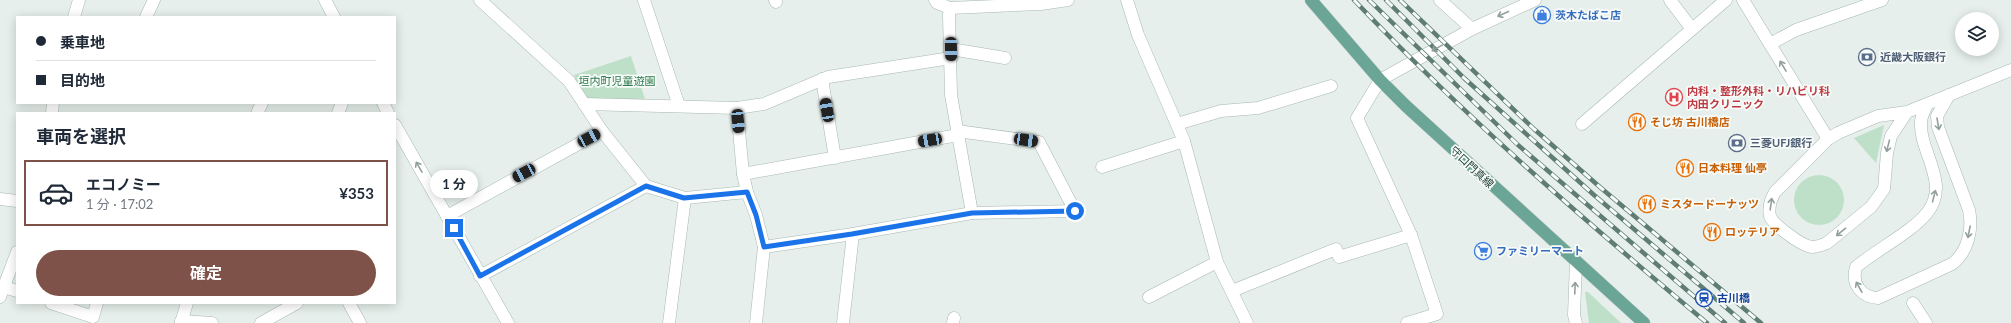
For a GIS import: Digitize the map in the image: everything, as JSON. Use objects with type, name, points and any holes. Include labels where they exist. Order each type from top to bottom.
[{"type":"main road","name":"守口門真線","points":[[1311,0],[1380,80],[1406,106],[1644,323]]},
{"type":"street","points":[[74,16],[79,0]]},
{"type":"street","points":[[146,16],[154,0]]},
{"type":"street","points":[[325,0],[329,15]]},
{"type":"street","points":[[480,0],[569,81],[602,131],[646,186],[684,198],[747,192]]},
{"type":"street","points":[[644,0],[679,106]]},
{"type":"street","points":[[935,0],[937,3],[950,8],[1041,4],[1068,0]]},
{"type":"street","points":[[1127,0],[1138,35],[1184,141],[1217,262],[1247,323]]},
{"type":"street","points":[[1440,0],[1472,29]]},
{"type":"street","points":[[1407,323],[1437,314],[1411,235],[1357,118],[1380,80],[1472,29],[1535,0]]},
{"type":"street","points":[[1670,0],[1692,29]]},
{"type":"street","points":[[1582,124],[1726,0]]},
{"type":"street","points":[[1743,0],[1828,139]]},
{"type":"street","points":[[1770,44],[1796,30],[1882,0]]},
{"type":"street","points":[[950,8],[951,95],[972,213]]},
{"type":"street","points":[[584,104],[737,108],[764,104],[822,79],[951,53],[1005,58]]},
{"type":"street","points":[[1907,112],[1891,136],[1887,153],[1884,189],[1871,207],[1827,243],[1811,247],[1805,245],[1776,224],[1770,216],[1770,201],[1775,192],[1788,177],[1828,139],[1838,133],[1878,116],[1907,112],[2011,70]]},
{"type":"street","points":[[822,79],[835,158]]},
{"type":"street","points":[[1177,124],[1221,111],[1258,108],[1331,86]]},
{"type":"street","points":[[1927,104],[1921,120],[1921,131],[1934,170],[1936,186],[1935,198],[1928,212],[1918,221],[1856,267],[1854,273],[1857,286],[1860,291],[1869,298],[1878,298],[1952,264],[1962,252],[1966,244],[1971,220],[1969,210],[1938,127],[1937,116],[1949,96]]},
{"type":"street","points":[[737,108],[743,174],[764,247],[756,323]]},
{"type":"street","points":[[396,127],[508,323]]},
{"type":"street","points":[[447,216],[602,131]]},
{"type":"street","points":[[743,174],[835,158],[958,133],[1039,142],[1075,211],[972,213],[852,234],[764,247]]},
{"type":"street","points":[[1102,167],[1184,141]]},
{"type":"street","points":[[480,276],[646,186]]},
{"type":"street","points":[[669,323],[684,198]]},
{"type":"street","points":[[0,199],[16,201]]},
{"type":"street","points":[[843,323],[852,234]]},
{"type":"street","points":[[1232,290],[1336,249],[1339,257],[1411,235]]},
{"type":"street","points":[[16,255],[2,292],[16,291]]},
{"type":"street","points":[[1576,261],[1574,314],[1576,323]]},
{"type":"street","points":[[1149,297],[1217,262]]},
{"type":"street","points":[[1913,303],[1926,323]]},
{"type":"street","points":[[54,304],[93,317],[97,304]]},
{"type":"street","points":[[187,304],[181,322],[212,323]]},
{"type":"street","points":[[261,323],[295,304]]},
{"type":"street","points":[[350,304],[360,323]]},
{"type":"green space","name":"垣内町児童遊園","points":[[631,56],[646,102],[585,99],[574,75]]},
{"type":"green space","points":[[1884,125],[1876,163],[1854,138]]},
{"type":"green space","points":[[1814,175],[1824,175],[1837,182],[1844,195],[1844,205],[1837,218],[1824,225],[1814,225],[1805,221],[1798,214],[1794,205],[1794,195],[1798,186],[1805,179]]},
{"type":"green space","points":[[1585,292],[1588,292],[1621,323],[1589,323]]},
{"type":"railway","points":[[1354,0],[1438,85],[1526,167],[1707,323]]},
{"type":"railway","points":[[1369,0],[1518,145],[1725,323]]},
{"type":"railway","points":[[1386,0],[1464,78],[1594,195],[1744,323]]},
{"type":"railway","points":[[1400,0],[1534,129],[1601,188],[1761,323]]},
{"type":"place","name":"茨木たばこ店","points":[[1542,15]]},
{"type":"place","name":"近畿大阪銀行","points":[[1867,57]]},
{"type":"place","name":"内科・整形外科・リハビリ科 内田クリニック","points":[[1674,97]]},
{"type":"place","name":"そじ坊 古川橋店","points":[[1637,122]]},
{"type":"place","name":"三菱UFJ銀行","points":[[1737,143]]},
{"type":"place","name":"日本料理 仙亭","points":[[1685,168]]},
{"type":"place","name":"ミスタードーナッツ","points":[[1647,204]]},
{"type":"place","name":"ロッテリア","points":[[1712,232]]},
{"type":"place","name":"ファミリーマート","points":[[1483,251]]},
{"type":"place","name":"古川橋","points":[[1704,298]]},
{"type":"route","points":[[454,228],[480,276],[604,207],[646,186],[684,198],[747,192],[756,215],[764,247],[852,234],[972,213],[1075,211]]}]
